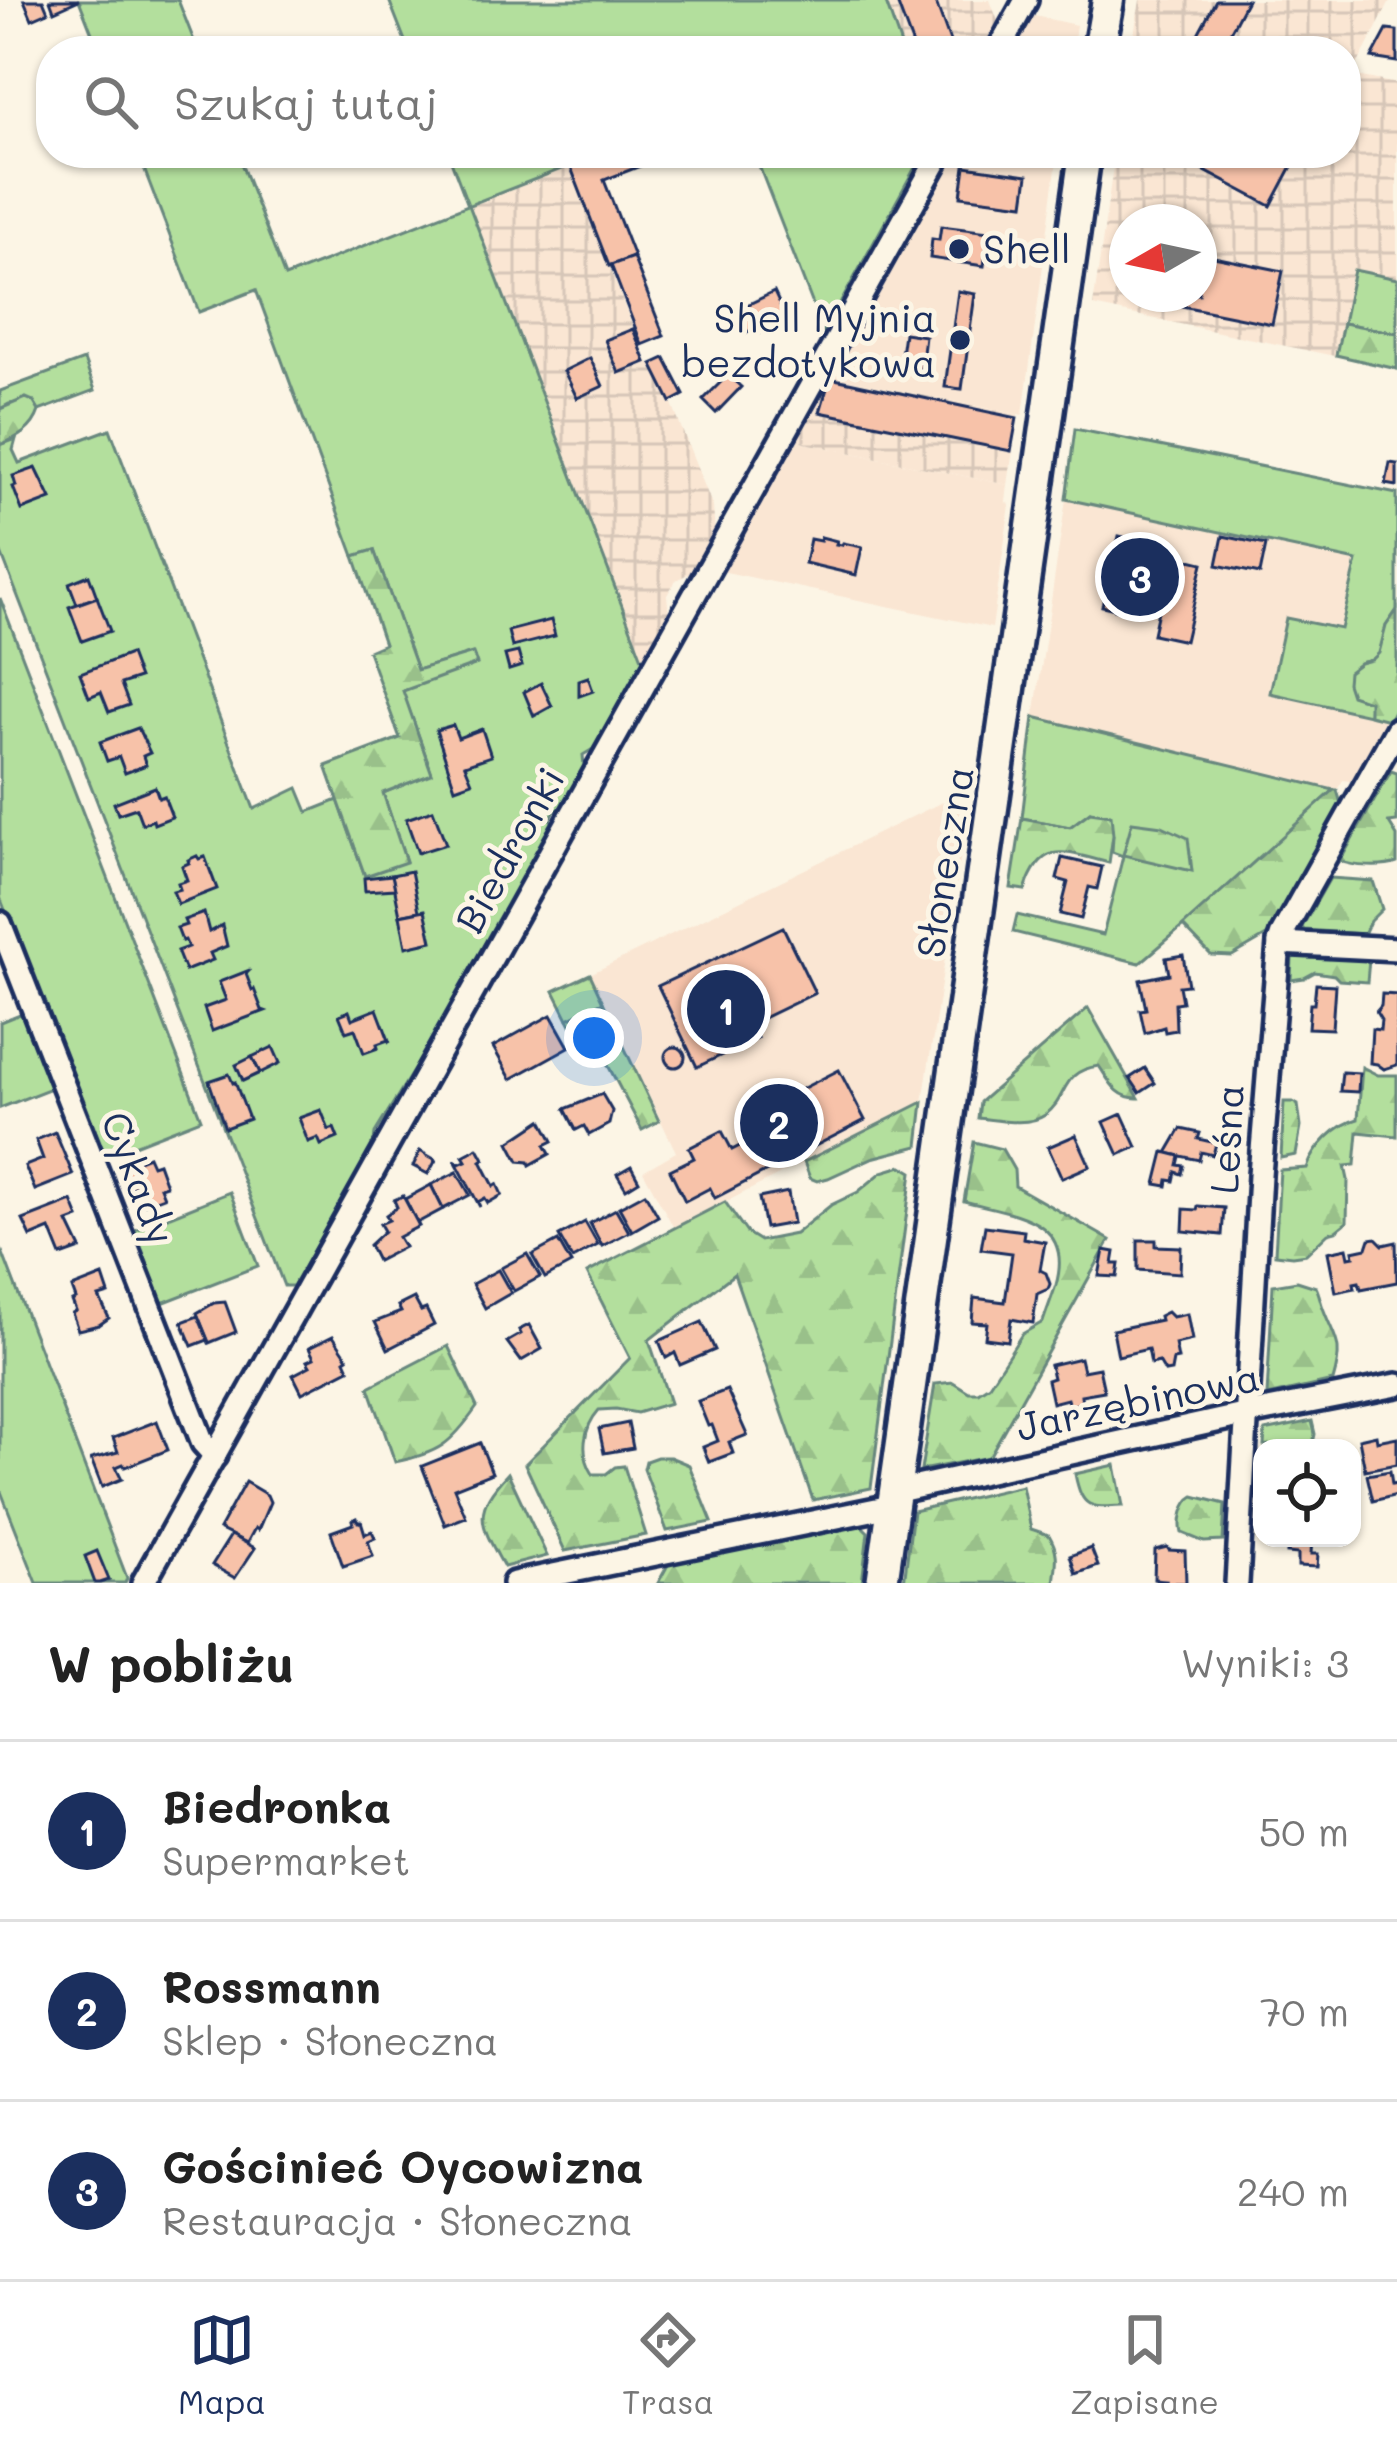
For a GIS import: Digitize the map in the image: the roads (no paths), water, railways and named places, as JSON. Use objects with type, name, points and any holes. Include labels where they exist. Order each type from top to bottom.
[{"type":"main road","points":[[1102,36],[1108,0]]},
{"type":"main road","name":"Słoneczna","points":[[882,1583],[1083,168]]},
{"type":"street","points":[[1006,36],[1026,0]]},
{"type":"street","name":"Biedronki","points":[[143,1583],[933,168]]},
{"type":"street","name":"Leśna","points":[[1237,1583],[1260,1175],[1279,943],[1397,729]]},
{"type":"street","name":"Cykady","points":[[0,923],[202,1443],[215,1456]]},
{"type":"street","points":[[1279,943],[1397,949]]},
{"type":"street","name":"Jarzębinowa","points":[[514,1583],[1248,1414],[1397,1385]]},
{"type":"street","points":[[642,1583],[644,1556]]},
{"type":"place","name":"Shell","points":[[959,249]]},
{"type":"place","name":"Shell Myjnia bezdotykowa","points":[[960,340]]},
{"type":"place","name":"Gościnieć Oycowizna","points":[[1140,577]]},
{"type":"place","name":"Biedronka","points":[[726,1009]]},
{"type":"place","name":"Rossmann","points":[[779,1123]]}]
